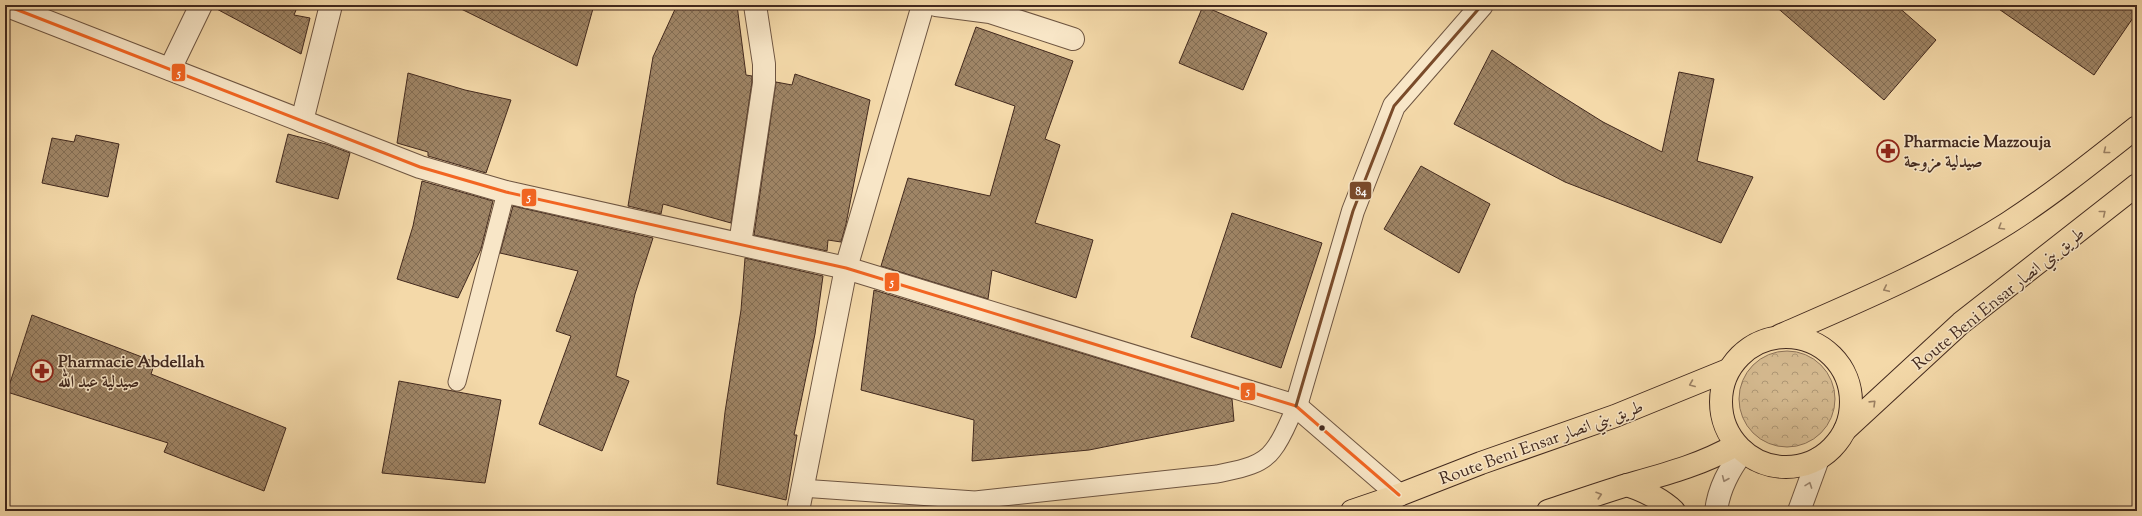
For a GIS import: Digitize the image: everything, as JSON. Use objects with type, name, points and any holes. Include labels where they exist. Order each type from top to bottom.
[{"type":"highway","points":[[1779,336],[1799,337],[1817,344],[1833,356],[1844,372],[1850,391],[1850,411],[1845,430],[1833,447],[1818,459],[1800,466],[1779,468],[1760,462],[1739,448],[1726,428],[1720,409],[1721,388],[1728,370],[1741,353],[1759,341],[1779,336],[1903,281],[1967,246],[2060,188],[2137,127]]},
{"type":"highway","name":"Route Beni Ensar طريق بني انصار","points":[[1845,430],[1961,323],[2137,185]]},
{"type":"highway","name":"Route Beni Ensar طريق بني انصار","points":[[1352,511],[1399,495],[1481,462],[1615,416],[1728,370]]},
{"type":"highway","points":[[1548,511],[1627,485],[1681,470],[1739,448]]},
{"type":"highway","points":[[1627,485],[1647,492],[1665,503],[1674,511]]},
{"type":"street","points":[[5,5],[420,167],[506,192],[846,268],[1296,406],[1399,495]]},
{"type":"street","points":[[170,69],[201,5]]},
{"type":"street","points":[[302,121],[331,5]]},
{"type":"street","points":[[740,244],[764,83],[764,64],[755,5]]},
{"type":"street","points":[[798,511],[801,488],[846,268],[923,5]]},
{"type":"street","points":[[936,5],[991,9],[1073,39]]},
{"type":"street","points":[[1296,406],[1354,212],[1394,106],[1482,5]]},
{"type":"street","points":[[1716,511],[1717,499],[1726,475],[1739,448]]},
{"type":"street","points":[[1799,511],[1818,459]]},
{"type":"lane","points":[[457,382],[506,192]]},
{"type":"lane","points":[[801,488],[975,500],[1217,474],[1237,470],[1260,462],[1273,450],[1296,406]]},
{"type":"green space","points":[[1787,351],[1805,354],[1821,365],[1832,381],[1835,399],[1832,417],[1821,433],[1805,444],[1787,447],[1769,444],[1753,433],[1742,417],[1739,399],[1742,381],[1753,365],[1769,354]]},
{"type":"building","points":[[213,5],[298,5],[294,15],[310,18],[301,54],[213,7]]},
{"type":"building","points":[[453,5],[594,5],[577,66]]},
{"type":"building","points":[[677,5],[737,5],[746,75],[752,76],[752,82],[731,223],[663,204],[661,214],[628,206],[653,57]]},
{"type":"building","points":[[1774,5],[1896,5],[1936,40],[1884,100]]},
{"type":"building","points":[[1993,5],[2137,5],[2137,12],[2094,75]]},
{"type":"building","points":[[1203,6],[1267,33],[1243,90],[1179,63]]},
{"type":"building","points":[[976,27],[1073,61],[1045,139],[1060,145],[1035,223],[1093,240],[1076,298],[992,270],[988,299],[881,266],[908,178],[990,196],[1015,106],[955,85]]},
{"type":"building","points":[[1492,50],[1603,122],[1662,152],[1679,72],[1714,79],[1697,161],[1753,177],[1721,243],[1565,182],[1454,124]]},
{"type":"building","points":[[408,73],[465,90],[511,100],[486,173],[428,156],[428,152],[397,143]]},
{"type":"building","points":[[795,74],[870,100],[846,224],[841,242],[828,240],[827,251],[754,235],[776,82],[792,85]]},
{"type":"building","points":[[288,134],[326,144],[350,153],[338,199],[276,182]]},
{"type":"building","points":[[76,135],[119,144],[108,197],[42,183],[52,138],[74,142]]},
{"type":"building","points":[[1421,166],[1490,204],[1459,273],[1384,229]]},
{"type":"building","points":[[422,181],[493,201],[481,249],[458,298],[397,279],[413,226]]},
{"type":"building","points":[[513,206],[653,238],[635,294],[616,376],[629,381],[602,451],[539,424],[571,336],[556,331],[578,271],[500,253]]},
{"type":"building","points":[[1232,213],[1322,243],[1281,368],[1191,337]]},
{"type":"building","points":[[745,258],[823,276],[815,334],[794,435],[797,435],[786,500],[717,484],[725,412],[741,310]]},
{"type":"building","points":[[874,290],[1232,399],[1234,421],[1089,450],[972,461],[974,420],[861,390]]},
{"type":"building","points":[[32,315],[155,362],[151,374],[286,428],[264,491],[164,452],[168,443],[7,392]]},
{"type":"building","points":[[399,381],[501,400],[485,483],[382,473]]},
{"type":"transit line","name":"5","points":[[5,5],[420,167],[506,192],[846,268],[1296,406],[1399,495]]},
{"type":"transit line","name":"84","points":[[1296,406],[1353,211],[1394,106],[1482,5]]},
{"type":"place","name":"Pharmacie Mazzouja صيدلية مزوجة","points":[[1888,151]]},
{"type":"place","name":"Pharmacie Abdellah صيدلية عبد الله","points":[[42,371]]}]
